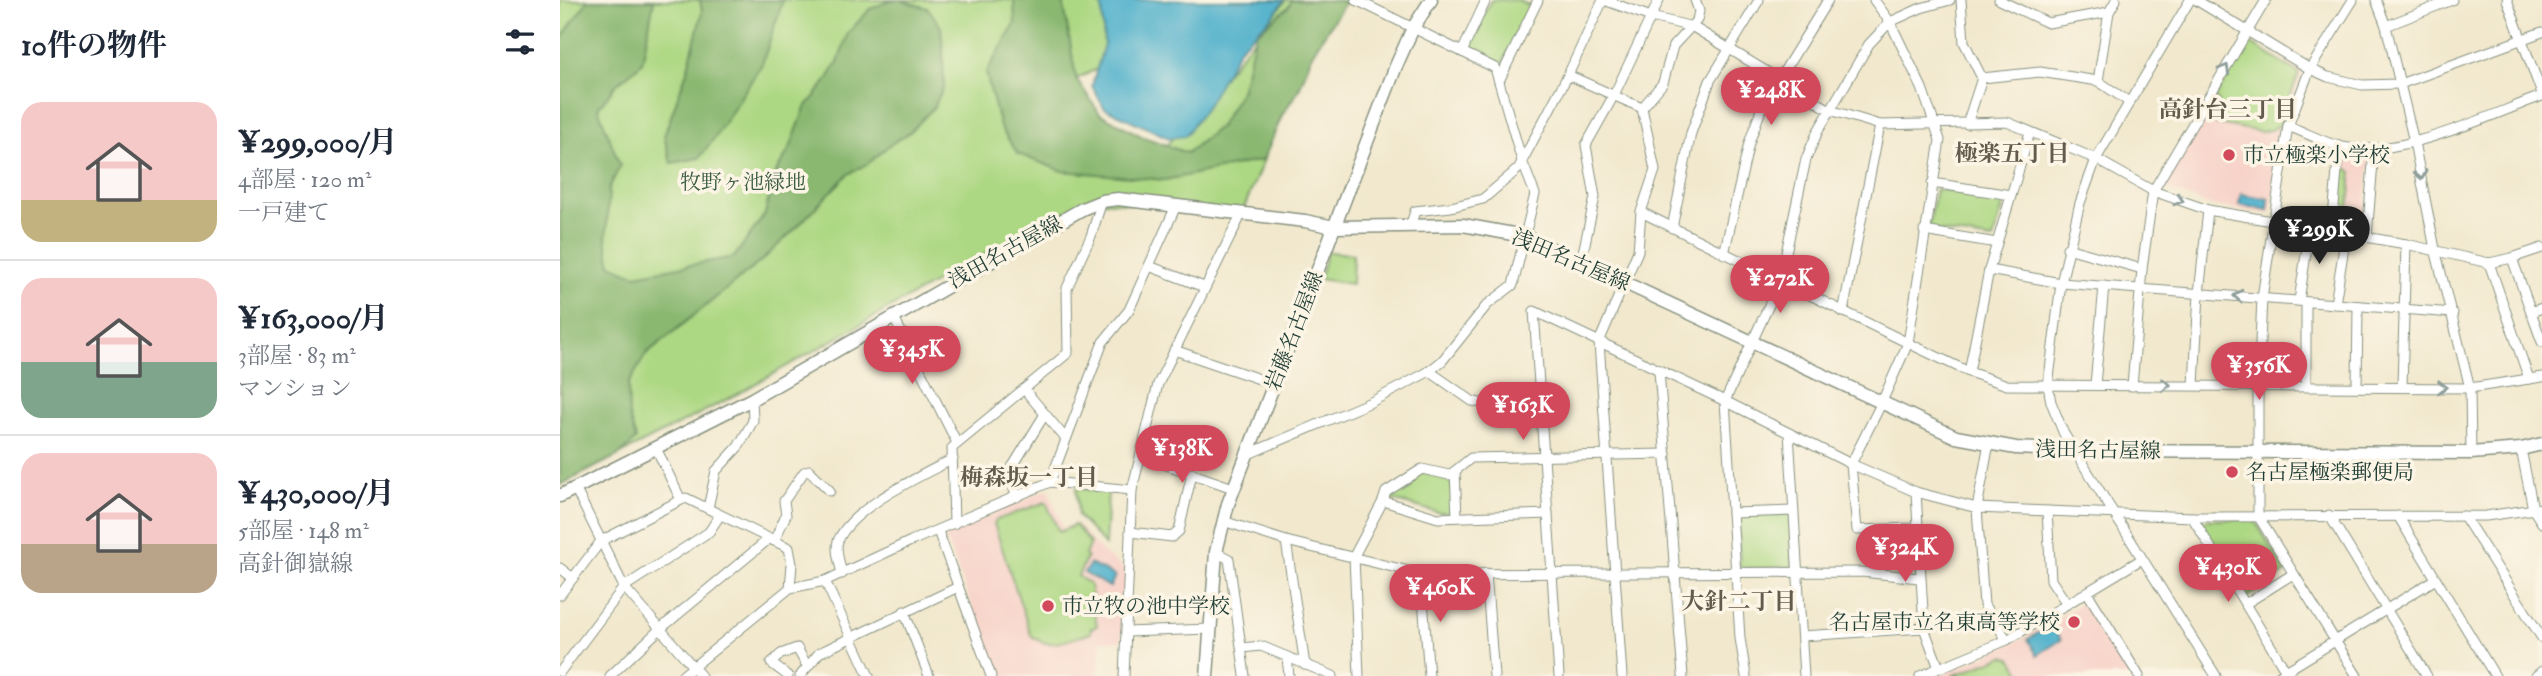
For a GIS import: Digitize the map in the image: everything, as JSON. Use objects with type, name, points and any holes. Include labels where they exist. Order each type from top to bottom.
[{"type":"main road","name":"岩藤名古屋線","points":[[1207,676],[1216,552],[1233,488],[1413,28],[1431,0]]},
{"type":"main road","name":"浅田名古屋線","points":[[560,496],[752,399],[1082,209],[1102,201],[1123,199],[1334,227],[1463,225],[1524,236],[1956,437],[2016,448],[2346,454],[2471,453],[2522,449],[2542,444]]},
{"type":"street","points":[[1247,455],[1371,402],[1429,371],[1442,361],[1487,305],[1513,285],[1535,194],[1522,161],[1495,68],[1356,0]]},
{"type":"street","points":[[1462,52],[1486,0]]},
{"type":"street","points":[[1499,81],[1538,0]]},
{"type":"street","points":[[1411,224],[1415,211],[1451,207],[1483,199],[1518,169],[1568,75],[1603,0],[1693,27],[1830,110],[1881,125],[2007,122],[2096,159],[2153,191],[2208,210],[2435,249],[2488,263],[2542,248]]},
{"type":"street","points":[[1581,262],[1595,197],[1586,145],[1614,95],[1659,0]]},
{"type":"street","points":[[1642,108],[1663,83],[1673,46],[1697,20],[1699,11],[1695,0]]},
{"type":"street","points":[[1672,228],[1691,133],[1710,81],[1759,0]]},
{"type":"street","points":[[1724,254],[1749,143],[1762,107],[1826,0]]},
{"type":"street","points":[[1874,0],[1890,22],[1922,88],[1940,140],[1908,343],[1850,464],[1857,530],[1917,528]]},
{"type":"street","points":[[1961,0],[1964,42],[1982,78],[1967,124]]},
{"type":"street","points":[[1999,0],[2049,23],[2111,5],[2098,81]]},
{"type":"street","points":[[2190,0],[2096,159],[2080,202],[2067,248],[2048,386],[2056,418],[2075,451],[2216,676]]},
{"type":"street","points":[[2196,0],[2310,69],[2328,77],[2362,85],[2400,85],[2542,32]]},
{"type":"street","points":[[2132,386],[2142,269],[2153,191],[2266,0]]},
{"type":"street","points":[[2353,0],[2310,69],[2288,126],[2262,298],[2258,387],[2258,516],[2357,676]]},
{"type":"street","points":[[2376,0],[2386,26],[2414,142],[2435,249],[2470,388],[2471,453]]},
{"type":"street","points":[[2386,26],[2441,2],[2452,0]]},
{"type":"street","points":[[2288,126],[2339,146],[2374,150],[2414,142],[2542,95],[2507,0]]},
{"type":"street","points":[[1746,676],[1740,638],[1725,401],[1780,281],[1807,159],[1830,110],[1869,44],[1890,22],[1945,1]]},
{"type":"street","points":[[1982,78],[2040,72],[2098,81],[2129,102]]},
{"type":"street","points":[[1568,75],[1642,108]]},
{"type":"street","points":[[1622,676],[1599,342],[1638,251],[1641,212],[1655,170],[1642,108]]},
{"type":"street","points":[[1843,312],[1881,125]]},
{"type":"street","points":[[1969,372],[1989,270],[2030,132]]},
{"type":"street","points":[[2332,231],[2339,146]]},
{"type":"street","points":[[2367,237],[2374,150]]},
{"type":"street","points":[[1933,183],[2011,195]]},
{"type":"street","points":[[954,524],[952,447],[1068,353],[1067,288],[1091,236],[1102,201]]},
{"type":"street","points":[[1050,482],[1103,342],[1129,310],[1176,206]]},
{"type":"street","points":[[2194,385],[2199,294],[2208,210]]},
{"type":"street","points":[[1641,212],[1969,372],[2007,384],[2470,388],[2542,377]]},
{"type":"street","points":[[1124,676],[1132,490],[1158,384],[1242,213]]},
{"type":"street","points":[[2306,386],[2303,301],[2310,227]]},
{"type":"street","points":[[1924,231],[1997,243]]},
{"type":"street","points":[[2335,304],[2346,234]]},
{"type":"street","points":[[2402,387],[2406,244]]},
{"type":"street","points":[[2067,248],[2142,269]]},
{"type":"street","points":[[2512,258],[2542,342]]},
{"type":"street","points":[[2488,263],[2529,379]]},
{"type":"street","points":[[1149,266],[1205,287]]},
{"type":"street","points":[[1989,270],[2061,283],[2453,313]]},
{"type":"street","points":[[2095,385],[2104,286]]},
{"type":"street","points":[[2357,386],[2358,306]]},
{"type":"street","points":[[2531,312],[2542,308]]},
{"type":"street","points":[[1559,676],[1534,312],[1725,401],[1850,464],[1916,492],[1977,508],[2192,517],[2486,516],[2538,509]]},
{"type":"street","points":[[893,316],[957,443]]},
{"type":"street","points":[[1174,350],[1274,384]]},
{"type":"street","points":[[1429,371],[1472,401],[1500,408]]},
{"type":"street","points":[[1660,371],[1683,676]]},
{"type":"street","points":[[1024,389],[1066,439]]},
{"type":"street","points":[[708,509],[716,471],[738,447],[753,421],[752,399]]},
{"type":"street","points":[[1017,497],[1008,474],[1045,414]]},
{"type":"street","points":[[1789,433],[1804,676]]},
{"type":"street","points":[[1989,443],[1977,508],[1984,605],[2007,640]]},
{"type":"street","points":[[656,448],[681,500]]},
{"type":"street","points":[[2522,449],[2542,523]]},
{"type":"street","points":[[1359,676],[1354,556],[1386,492],[1422,469],[1449,475],[1471,458],[1666,454]]},
{"type":"street","points":[[1141,456],[1233,488]]},
{"type":"street","points":[[842,574],[837,548],[846,529],[888,494],[953,459]]},
{"type":"street","points":[[610,676],[659,630],[772,539],[786,514],[784,501],[807,470],[830,491]]},
{"type":"street","points":[[1455,471],[1457,517]]},
{"type":"street","points":[[1130,532],[1172,537],[1179,531],[1192,473]]},
{"type":"street","points":[[682,676],[790,588],[825,581],[1050,482],[1132,490]]},
{"type":"street","points":[[575,488],[624,587],[701,676]]},
{"type":"street","points":[[1916,492],[1924,628],[1939,668]]},
{"type":"street","points":[[560,595],[601,541],[686,498],[786,546],[791,552],[790,588]]},
{"type":"street","points":[[1383,501],[1438,518],[1548,514]]},
{"type":"street","points":[[1732,513],[1793,511]]},
{"type":"street","points":[[2047,511],[2052,580],[2067,604]]},
{"type":"street","points":[[560,674],[624,587],[709,532],[720,515]]},
{"type":"street","points":[[2329,515],[2427,676]]},
{"type":"street","points":[[2398,516],[2495,676]]},
{"type":"street","points":[[2464,516],[2542,638]]},
{"type":"street","points":[[2192,517],[2284,674],[2336,639],[2436,579]]},
{"type":"street","points":[[1223,521],[1286,541],[1420,574],[1797,571],[1862,572],[1919,578]]},
{"type":"street","points":[[938,531],[991,676]]},
{"type":"street","points":[[1286,541],[1305,665]]},
{"type":"street","points":[[1216,552],[1229,559],[1245,676]]},
{"type":"street","points":[[1920,676],[2007,640],[2142,559]]},
{"type":"street","points":[[560,568],[573,579]]},
{"type":"street","points":[[1486,573],[1494,676]]},
{"type":"street","points":[[1420,574],[1429,676]]},
{"type":"street","points":[[2245,604],[2293,574]]},
{"type":"street","points":[[825,581],[869,676]]},
{"type":"street","points":[[800,676],[819,653],[958,587]]},
{"type":"street","points":[[2087,592],[2139,676]]},
{"type":"street","points":[[904,611],[929,676]]},
{"type":"street","points":[[1802,636],[1924,628]]},
{"type":"street","points":[[1126,632],[1210,629]]},
{"type":"street","points":[[1242,648],[1261,646],[1333,676]]},
{"type":"street","points":[[788,676],[771,663],[781,654],[797,648],[807,666]]},
{"type":"street","points":[[1287,657],[1289,676]]},
{"type":"street","points":[[2536,676],[2542,671]]},
{"type":"shaded area","name":"市立極楽小学校","points":[[2247,41],[2303,72],[2282,124],[2271,211],[2268,214],[2208,205],[2162,186]]},
{"type":"shaded area","points":[[2344,150],[2370,155],[2363,228],[2360,231],[2337,227],[2341,152]]},
{"type":"shaded area","name":"市立牧の池中学校","points":[[1048,489],[1063,528],[1076,523],[1103,553],[1126,572],[1122,641],[1101,641],[1099,676],[999,676],[946,539],[949,534]]},
{"type":"shaded area","name":"名古屋市立名東高等学校","points":[[2084,602],[2088,603],[2132,676],[1938,676],[2018,641]]},
{"type":"green space","name":"牧野ヶ池緑地","points":[[560,0],[1092,0],[1102,6],[1104,44],[1097,69],[1076,79],[1100,114],[1143,137],[1167,145],[1286,0],[1346,1],[1313,52],[1299,89],[1282,115],[1242,213],[1102,201],[1033,227],[732,397],[560,485]]},
{"type":"green space","points":[[588,0],[654,0],[642,63],[616,85],[598,108],[620,166],[609,188],[606,240],[611,265],[635,275],[734,257],[765,214],[774,176],[790,148],[805,108],[838,62],[848,33],[870,9],[891,0],[928,8],[941,27],[944,86],[934,107],[910,132],[870,162],[847,175],[760,262],[646,354],[628,385],[629,416],[636,439],[621,454],[560,485],[560,40]]},
{"type":"green space","points":[[700,0],[783,0],[762,64],[716,136],[699,158],[671,163],[664,136],[688,68],[702,12]]},
{"type":"green space","points":[[1014,0],[1063,0],[1076,78],[1100,114],[1143,137],[1187,153],[1220,126],[1241,91],[1256,34],[1288,7],[1292,0],[1346,1],[1313,52],[1299,89],[1282,115],[1263,160],[1165,180],[1062,171],[1018,154],[1000,127],[986,73],[1015,24]]},
{"type":"green space","points":[[1491,0],[1518,0],[1530,6],[1502,65],[1468,49]]},
{"type":"green space","points":[[2250,43],[2299,73],[2279,127],[2261,132],[2208,122],[2219,102],[2215,98]]},
{"type":"green space","points":[[2343,165],[2352,172],[2348,218],[2338,217]]},
{"type":"green space","points":[[1936,189],[2005,200],[1993,240],[1932,230],[1929,227]]},
{"type":"green space","points":[[1327,252],[1353,254],[1352,284],[1319,279]]},
{"type":"green space","points":[[1422,471],[1452,479],[1454,513],[1440,513],[1389,499],[1389,494]]},
{"type":"green space","points":[[1076,488],[1108,492],[1105,545],[1078,516]]},
{"type":"green space","points":[[1046,502],[1059,532],[1075,525],[1090,543],[1078,576],[1090,584],[1097,626],[1090,629],[1091,633],[1052,643],[1045,643],[1031,635],[994,524],[996,520]]},
{"type":"green space","points":[[1791,514],[1793,567],[1740,569],[1738,516]]},
{"type":"green space","points":[[2254,519],[2286,572],[2246,598],[2202,525],[2205,520]]},
{"type":"green space","points":[[2004,656],[2011,658],[2023,676],[1952,676]]},
{"type":"water","points":[[1092,0],[1284,0],[1275,14],[1240,47],[1208,104],[1185,136],[1169,138],[1104,108],[1092,86],[1104,44],[1102,7]]},
{"type":"water","points":[[2241,194],[2269,199],[2268,210],[2239,205]]},
{"type":"water","points":[[1090,564],[1115,576],[1110,587],[1084,573]]},
{"type":"water","points":[[2052,625],[2061,640],[2037,655],[2028,639]]},
{"type":"place","name":"市立極楽小学校","points":[[2229,155]]},
{"type":"place","name":"名古屋極楽郵便局","points":[[2232,472]]},
{"type":"place","name":"市立牧の池中学校","points":[[1048,606]]},
{"type":"place","name":"名古屋市立名東高等学校","points":[[2074,622]]},
{"type":"district","name":"高針台三丁目","points":[[2228,109]]},
{"type":"district","name":"極楽五丁目","points":[[2012,153]]},
{"type":"district","name":"梅森坂一丁目","points":[[1029,477]]},
{"type":"district","name":"大針二丁目","points":[[1739,601]]}]
